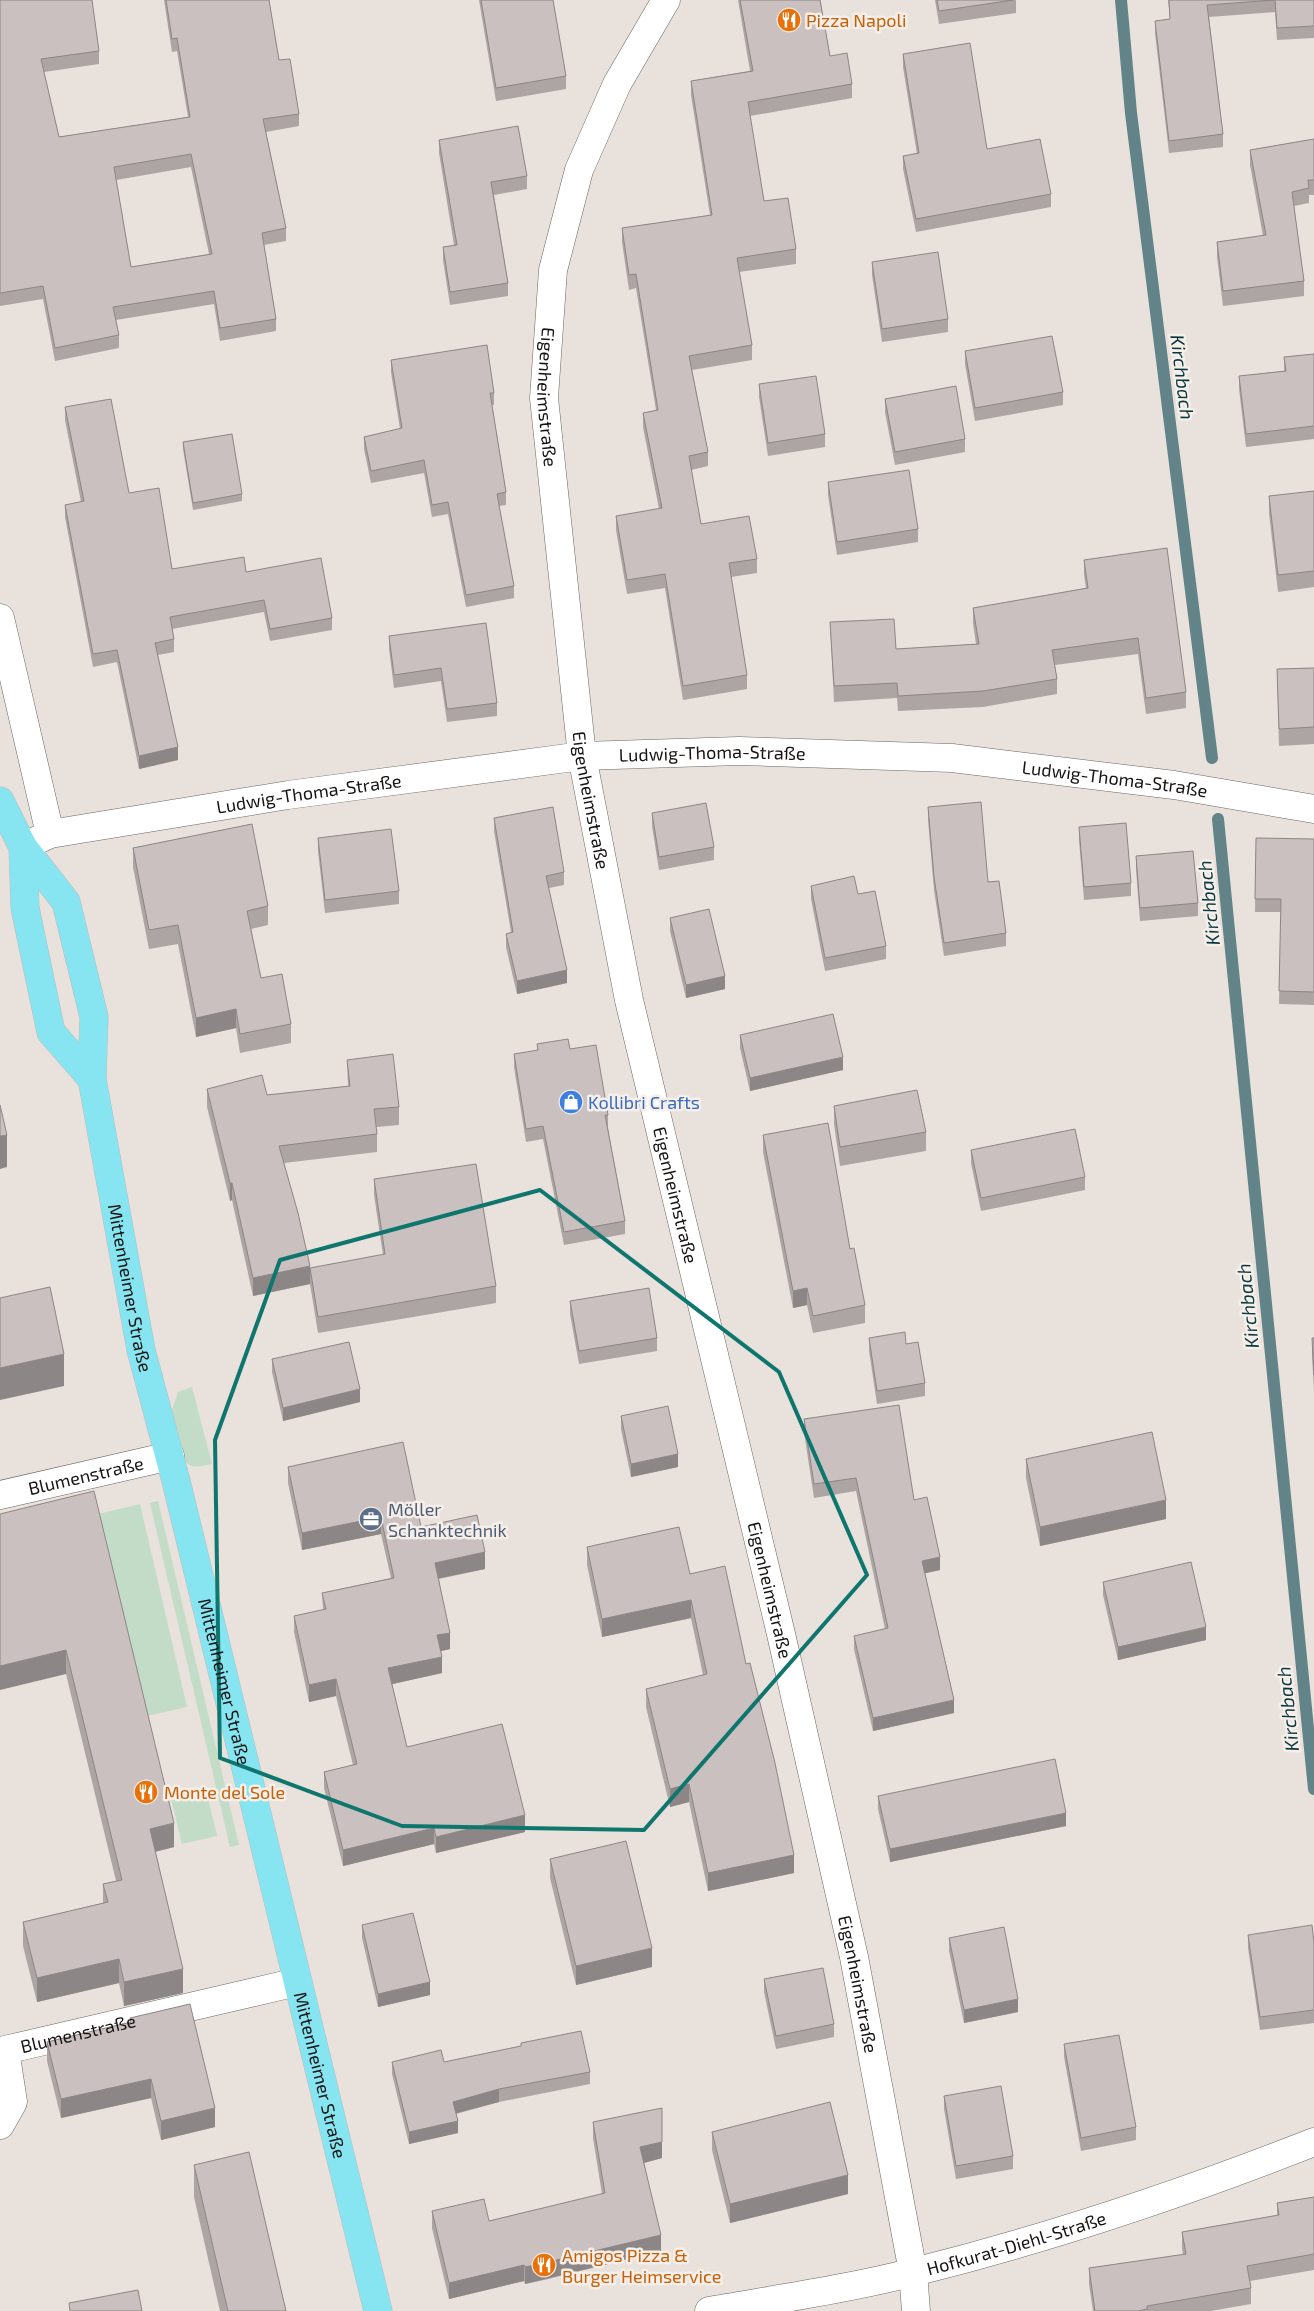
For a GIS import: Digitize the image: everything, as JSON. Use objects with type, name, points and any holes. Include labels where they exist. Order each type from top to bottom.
[{"type":"main road","name":"Mittenheimer Straße","points":[[0,801],[23,847],[66,902],[94,1017],[92,1079],[141,1350],[170,1456],[378,2311]]},
{"type":"main road","name":"Mittenheimer Straße","points":[[23,847],[25,908],[51,1032],[92,1079]]},
{"type":"street","name":"Eigenheimstraße","points":[[666,0],[617,84],[579,170],[553,270],[544,398],[582,756],[630,1000],[782,1634],[854,1957],[913,2272],[916,2311]]},
{"type":"street","points":[[0,618],[50,834]]},
{"type":"street","name":"Ludwig-Thoma-Straße","points":[[23,847],[50,834],[288,794],[582,756],[739,751],[952,758],[1174,785],[1314,809]]},
{"type":"street","name":"Blumenstraße","points":[[0,1495],[170,1456]]},
{"type":"street","name":"Blumenstraße","points":[[0,2125],[13,2102],[2,2044],[297,1982]]},
{"type":"street","name":"Hofkurat-Diehl-Straße","points":[[709,2311],[913,2272],[994,2252],[1076,2227],[1232,2173],[1314,2142]]},
{"type":"highlighted area","points":[[540,1190],[779,1372],[867,1575],[644,1830],[402,1826],[220,1758],[215,1440],[280,1260]]},
{"type":"green space","points":[[192,1387],[212,1464],[193,1466],[184,1460],[171,1413],[178,1392]]},
{"type":"green space","points":[[158,1501],[239,1845],[230,1847],[150,1503]]},
{"type":"green space","points":[[140,1504],[187,1707],[142,1717],[94,1515]]},
{"type":"green space","points":[[206,1790],[217,1836],[182,1844],[171,1798]]},
{"type":"building","points":[[0,0],[92,0],[99,51],[41,59],[59,137],[190,117],[177,38],[172,39],[166,0],[269,0],[279,60],[290,59],[299,114],[263,119],[286,228],[262,233],[276,319],[220,328],[214,291],[113,307],[119,335],[55,348],[43,286],[0,293]],"holes":[[[191,154],[212,254],[131,267],[114,167]]]},
{"type":"building","points":[[481,0],[553,0],[566,76],[496,88]]},
{"type":"building","points":[[740,0],[820,0],[830,56],[847,53],[852,84],[748,102],[764,201],[788,198],[796,249],[737,258],[752,345],[689,356],[708,452],[689,456],[701,524],[749,516],[757,559],[729,563],[747,675],[683,686],[665,574],[627,580],[616,516],[662,508],[643,413],[658,410],[636,274],[629,275],[622,228],[712,215],[691,81],[753,71]]},
{"type":"building","points":[[937,0],[1013,0],[939,11]]},
{"type":"building","points":[[1169,0],[1274,0],[1207,5],[1223,134],[1169,141],[1155,21],[1170,19]]},
{"type":"building","points":[[1275,0],[1314,0],[1314,26],[1277,28]]},
{"type":"building","points":[[970,43],[987,149],[1040,139],[1051,194],[916,219],[903,156],[919,153],[903,54]]},
{"type":"building","points":[[518,126],[527,176],[491,182],[508,283],[450,292],[443,247],[457,245],[439,140]]},
{"type":"building","points":[[1314,139],[1314,180],[1308,180],[1309,188],[1292,192],[1304,281],[1223,291],[1217,242],[1266,235],[1250,150]]},
{"type":"building","points":[[938,252],[948,319],[882,329],[872,262]]},
{"type":"building","points":[[1052,336],[1063,392],[975,408],[965,351]]},
{"type":"building","points":[[487,345],[494,393],[490,393],[506,492],[497,494],[514,586],[466,595],[448,502],[432,505],[424,460],[371,471],[364,437],[402,428],[391,360]]},
{"type":"building","points":[[1314,354],[1314,426],[1246,434],[1239,376],[1286,371],[1284,357]]},
{"type":"building","points":[[816,376],[825,434],[768,443],[759,384]]},
{"type":"building","points":[[956,386],[965,439],[895,452],[885,399]]},
{"type":"building","points":[[111,399],[129,493],[159,488],[172,569],[244,557],[246,572],[321,558],[332,618],[270,629],[264,600],[170,617],[174,639],[155,643],[178,747],[139,756],[117,650],[93,654],[65,505],[84,501],[65,407]]},
{"type":"building","points":[[232,434],[242,494],[193,503],[183,442]]},
{"type":"building","points":[[909,470],[918,529],[837,542],[828,482]]},
{"type":"building","points":[[1314,491],[1314,571],[1278,575],[1269,496]]},
{"type":"building","points":[[1167,548],[1186,692],[1146,698],[1138,638],[1052,650],[1057,679],[983,691],[898,696],[897,683],[834,686],[830,622],[894,619],[896,649],[979,644],[973,608],[1088,588],[1084,560]]},
{"type":"building","points":[[486,623],[497,703],[447,709],[441,668],[394,675],[389,636]]},
{"type":"building","points":[[1314,668],[1314,727],[1279,729],[1277,669]]},
{"type":"building","points":[[981,802],[988,882],[999,881],[1006,933],[944,943],[934,877],[928,807]]},
{"type":"building","points":[[706,803],[714,847],[659,857],[652,813]]},
{"type":"building","points":[[553,807],[564,872],[546,876],[567,970],[517,981],[506,934],[513,932],[494,818]]},
{"type":"building","points":[[1126,823],[1131,883],[1084,887],[1079,827]]},
{"type":"building","points":[[252,824],[268,906],[247,911],[261,978],[282,974],[291,1024],[240,1034],[236,1009],[196,1018],[178,925],[149,930],[133,848]]},
{"type":"building","points":[[391,829],[399,891],[325,900],[318,838]]},
{"type":"building","points":[[1256,838],[1314,839],[1314,992],[1279,991],[1281,899],[1255,899]]},
{"type":"building","points":[[1193,851],[1198,903],[1140,908],[1136,856]]},
{"type":"building","points":[[854,876],[858,894],[875,891],[886,946],[825,958],[811,886]]},
{"type":"building","points":[[709,909],[725,976],[686,985],[670,918]]},
{"type":"building","points":[[833,1014],[843,1057],[750,1078],[740,1035]]},
{"type":"building","points":[[568,1039],[570,1049],[596,1045],[608,1115],[605,1115],[625,1221],[564,1232],[543,1126],[526,1129],[514,1054],[538,1050],[537,1044]]},
{"type":"building","points":[[393,1054],[399,1107],[374,1109],[377,1134],[279,1146],[298,1213],[310,1266],[253,1278],[232,1183],[230,1183],[207,1089],[262,1075],[267,1095],[350,1086],[347,1060]]},
{"type":"building","points":[[917,1090],[926,1132],[840,1147],[834,1106]]},
{"type":"building","points":[[0,1105],[7,1135],[0,1136]]},
{"type":"building","points":[[828,1123],[850,1249],[854,1248],[865,1305],[813,1316],[807,1288],[793,1291],[763,1135]]},
{"type":"building","points":[[1075,1129],[1085,1177],[981,1198],[971,1150]]},
{"type":"building","points":[[476,1164],[496,1286],[318,1317],[310,1268],[385,1254],[374,1179]]},
{"type":"building","points":[[50,1287],[64,1354],[0,1368],[0,1298]]},
{"type":"building","points":[[649,1288],[657,1338],[579,1351],[570,1301]]},
{"type":"building","points":[[905,1332],[906,1344],[918,1342],[925,1383],[877,1391],[869,1338]]},
{"type":"building","points":[[1312,1338],[1314,1338],[1314,1375]]},
{"type":"building","points":[[349,1342],[360,1389],[283,1408],[272,1359]]},
{"type":"building","points":[[899,1405],[914,1500],[927,1497],[940,1557],[922,1561],[954,1700],[873,1718],[854,1636],[888,1628],[856,1478],[814,1484],[804,1419]]},
{"type":"building","points":[[668,1406],[678,1454],[631,1464],[621,1416]]},
{"type":"building","points":[[1152,1432],[1166,1500],[1040,1527],[1026,1459]]},
{"type":"building","points":[[403,1442],[421,1527],[477,1515],[485,1552],[435,1563],[450,1633],[437,1635],[442,1657],[388,1668],[407,1747],[502,1724],[525,1815],[436,1837],[434,1828],[343,1850],[324,1772],[357,1764],[336,1679],[309,1685],[294,1616],[326,1609],[322,1593],[394,1578],[381,1517],[302,1533],[288,1467]]},
{"type":"building","points":[[94,1491],[174,1823],[150,1829],[183,1969],[124,1982],[119,1959],[37,1978],[23,1922],[108,1902],[103,1884],[122,1880],[66,1650],[0,1666],[0,1514]]},
{"type":"building","points":[[679,1527],[690,1574],[725,1566],[746,1664],[750,1663],[775,1763],[794,1855],[708,1873],[689,1784],[670,1789],[646,1689],[707,1674],[691,1600],[602,1619],[587,1547]]},
{"type":"building","points":[[1191,1562],[1206,1627],[1118,1647],[1103,1582]]},
{"type":"building","points":[[1055,1759],[1066,1813],[890,1849],[878,1796]]},
{"type":"building","points":[[626,1841],[652,1948],[576,1966],[550,1859]]},
{"type":"building","points":[[413,1913],[430,1982],[378,1994],[362,1925]]},
{"type":"building","points":[[1312,1925],[1314,1943],[1314,2010],[1260,2017],[1248,1935]]},
{"type":"building","points":[[1004,1927],[1018,1999],[964,2010],[949,1938]]},
{"type":"building","points":[[823,1968],[834,2024],[776,2036],[764,1979]]},
{"type":"building","points":[[190,2004],[215,2108],[161,2121],[151,2079],[61,2099],[47,2042],[131,2022],[130,2018]]},
{"type":"building","points":[[581,2031],[590,2072],[499,2089],[453,2102],[458,2121],[409,2132],[392,2062],[441,2050],[444,2062],[521,2046],[521,2043]]},
{"type":"building","points":[[1119,2035],[1136,2127],[1081,2138],[1064,2044]]},
{"type":"building","points":[[1001,2086],[1013,2156],[956,2166],[944,2096]]},
{"type":"building","points":[[830,2102],[848,2175],[730,2204],[712,2132]]},
{"type":"building","points":[[662,2108],[662,2142],[640,2147],[661,2235],[449,2283],[432,2211],[484,2199],[489,2221],[605,2193],[593,2122]]},
{"type":"building","points":[[249,2152],[286,2311],[228,2311],[194,2165]]},
{"type":"building","points":[[1314,2197],[1314,2254],[1247,2266],[1251,2288],[1147,2306],[1147,2309],[1138,2311],[1095,2311],[1089,2268],[1186,2254],[1182,2232],[1279,2215],[1277,2203]]},
{"type":"building","points":[[138,2290],[142,2311],[70,2311],[69,2303]]},
{"type":"waterway","name":"Kirchbach","points":[[1121,0],[1131,113],[1212,758]]},
{"type":"waterway","name":"Kirchbach","points":[[1218,819],[1314,1789]]},
{"type":"place","name":"Pizza Napoli","points":[[789,20]]},
{"type":"place","name":"Kollibri Crafts","points":[[571,1102]]},
{"type":"place","name":"Möller Schanktechnik","points":[[371,1519]]},
{"type":"place","name":"Monte del Sole","points":[[146,1792]]},
{"type":"place","name":"Amigos Pizza & Burger Heimservice","points":[[544,2265]]}]
